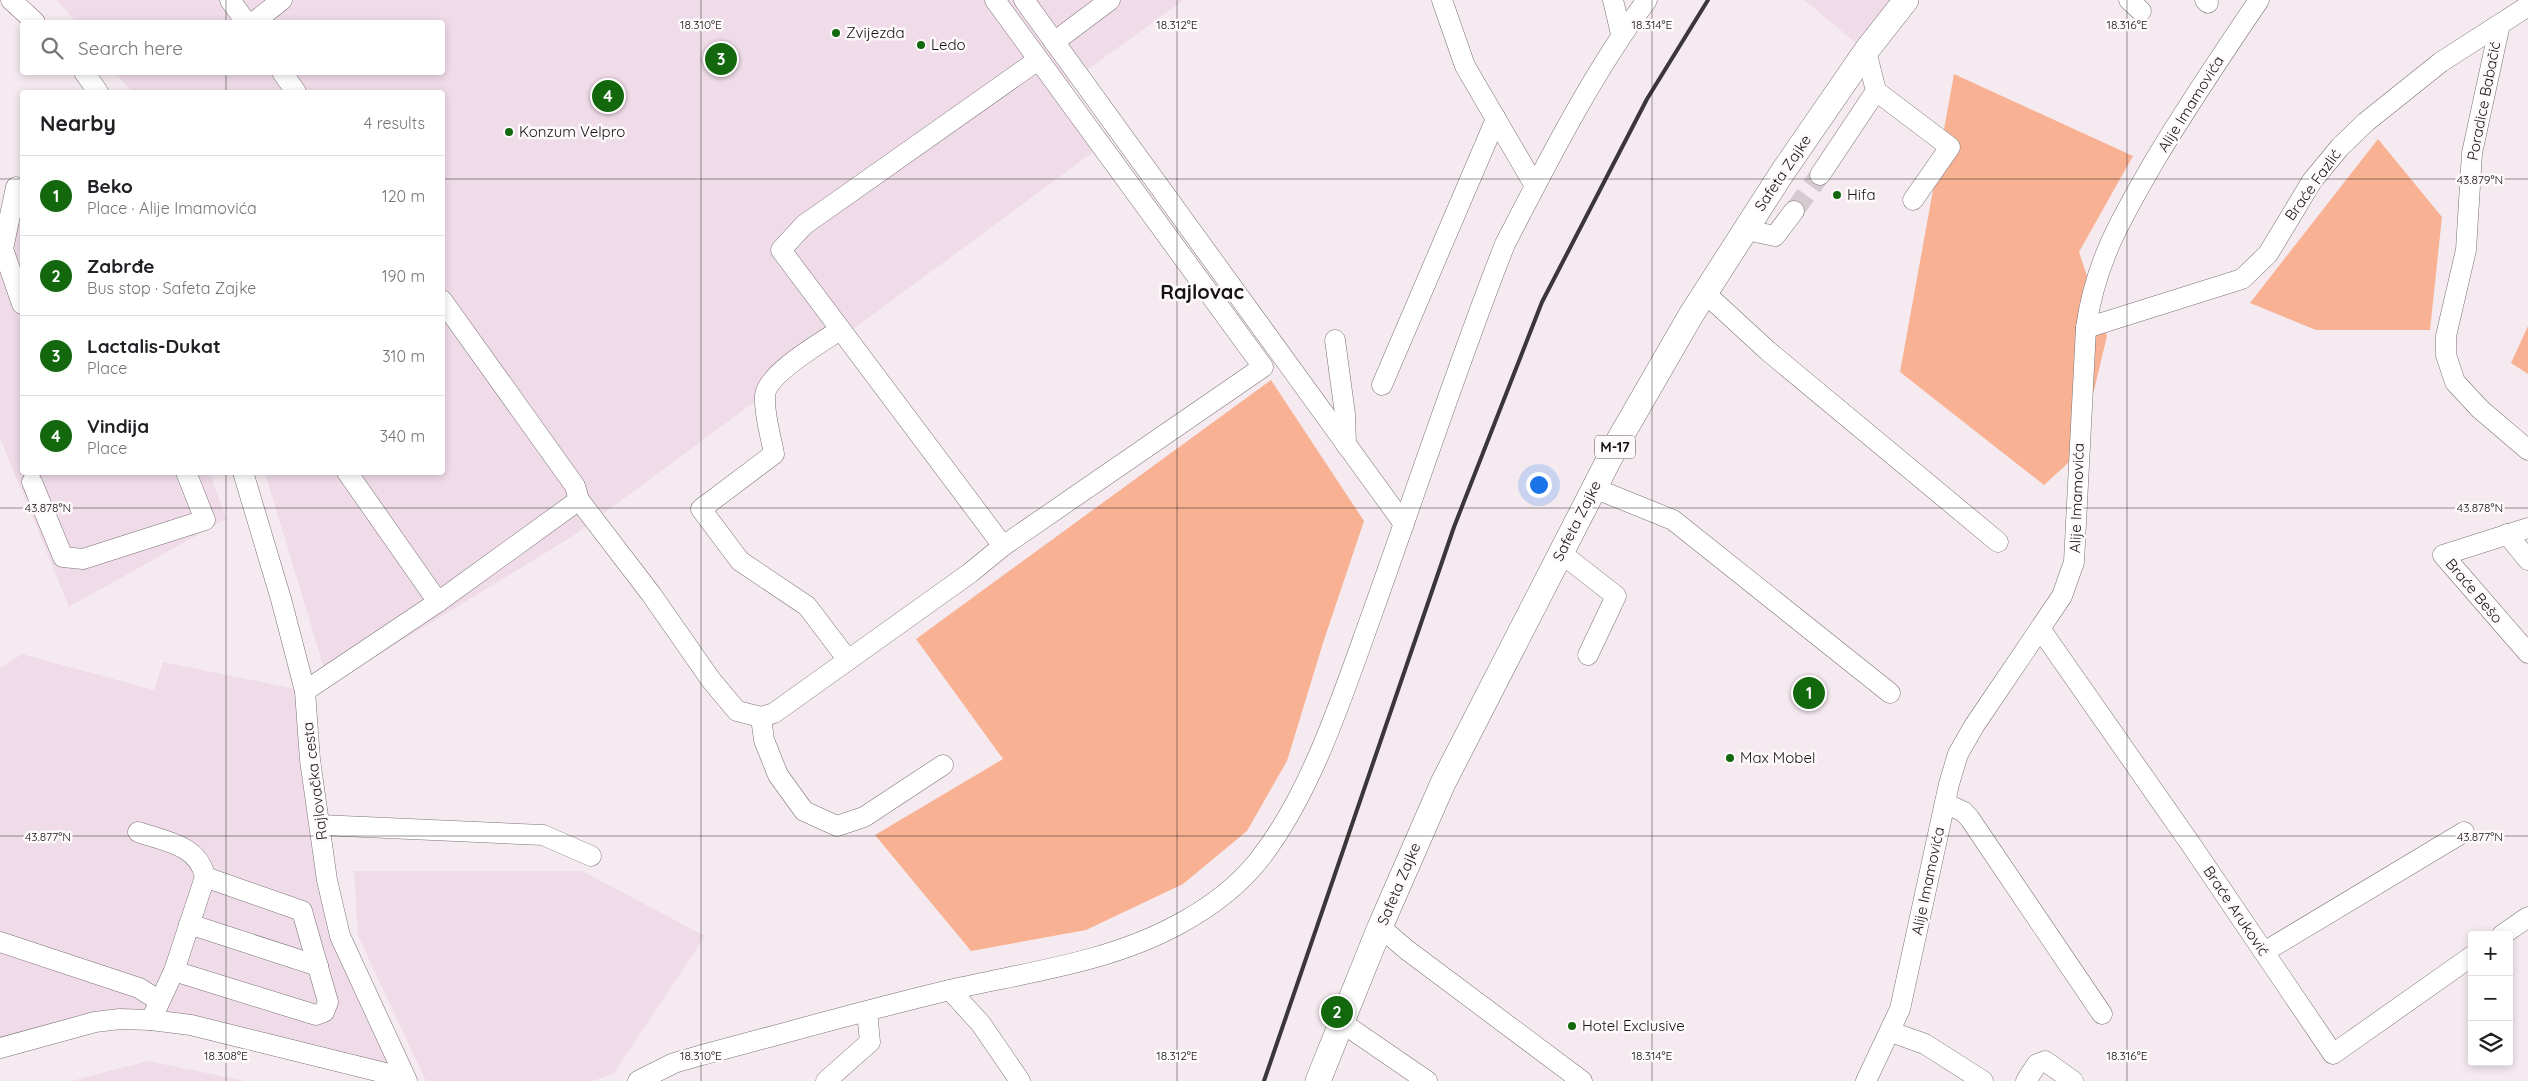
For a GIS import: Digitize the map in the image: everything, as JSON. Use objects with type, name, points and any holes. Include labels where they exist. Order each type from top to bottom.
[{"type":"main road","name":"Safeta Zajke","points":[[1318,1081],[1380,927],[1443,783],[1620,438],[1705,293],[1746,230],[1866,51],[1906,0]]},
{"type":"street","points":[[11,0],[33,20]]},
{"type":"street","points":[[230,0],[245,20]]},
{"type":"street","points":[[257,20],[282,0]]},
{"type":"street","points":[[445,304],[575,486],[579,500],[651,594],[711,680],[737,711],[761,716],[774,713],[970,573],[1003,546],[1263,367],[1140,196],[995,0]]},
{"type":"street","points":[[1024,0],[1404,524]]},
{"type":"street","points":[[1054,42],[1110,0]]},
{"type":"street","points":[[1442,0],[1465,66],[1535,186]]},
{"type":"street","points":[[1612,0],[1621,34]]},
{"type":"street","points":[[638,1081],[674,1063],[702,1055],[950,990],[1096,957],[1126,948],[1179,924],[1236,884],[1257,863],[1273,840],[1296,799],[1334,719],[1488,286],[1505,244],[1535,186],[1621,34],[1647,0]]},
{"type":"street","name":"Alije Imamovića","points":[[1866,1081],[1891,1032],[1900,1009],[1945,803],[1958,754],[1974,726],[2041,630],[2062,596],[2074,562],[2086,328],[2089,304],[2101,263],[2117,226],[2192,99],[2259,0]]},
{"type":"street","name":"Braće Fazlić","points":[[2086,328],[2242,279],[2268,254],[2312,181],[2340,147],[2366,122],[2441,62],[2528,6]]},
{"type":"street","name":"Poradice Babačić","points":[[2500,24],[2472,153],[2466,250],[2446,336],[2446,355],[2455,382],[2480,409],[2528,450]]},
{"type":"street","points":[[1866,51],[1876,91],[1950,147],[1913,200]]},
{"type":"street","points":[[1003,546],[781,250],[804,225],[952,123],[1038,60]]},
{"type":"street","points":[[86,75],[97,90]]},
{"type":"street","points":[[284,75],[295,90]]},
{"type":"street","points":[[1820,175],[1876,91]]},
{"type":"street","points":[[1382,385],[1496,119]]},
{"type":"street","points":[[13,189],[3,249],[20,292]]},
{"type":"street","points":[[1746,230],[1775,236],[1794,211]]},
{"type":"street","points":[[1705,293],[1768,351],[1998,542]]},
{"type":"street","points":[[840,330],[783,369],[765,394],[767,419],[774,454],[701,509],[740,560],[807,606],[848,660]]},
{"type":"street","points":[[1335,340],[1346,414],[1346,445]]},
{"type":"street","points":[[32,482],[63,557],[83,559],[205,520],[187,475]]},
{"type":"street","name":"Rajlovačka cesta","points":[[245,475],[281,599],[305,691],[310,760],[327,880],[340,936],[406,1080]]},
{"type":"street","points":[[349,475],[438,602]]},
{"type":"street","points":[[1594,488],[1673,520],[1890,693]]},
{"type":"street","points":[[305,691],[438,602],[579,500]]},
{"type":"street","name":"Braće Bešo","points":[[2528,528],[2444,555],[2528,653]]},
{"type":"street","points":[[2507,534],[2528,560]]},
{"type":"street","points":[[1561,553],[1616,596],[1588,656]]},
{"type":"street","name":"Braće Aruković","points":[[2041,630],[2333,1054],[2468,959]]},
{"type":"street","points":[[761,716],[764,740],[778,775],[804,811],[838,826],[864,817],[943,764]]},
{"type":"street","points":[[1945,803],[1964,812],[1970,819],[2102,1014]]},
{"type":"street","points":[[320,825],[543,836],[591,856]]},
{"type":"street","points":[[138,832],[183,846],[202,864],[205,877],[174,971],[158,1000],[151,1020]]},
{"type":"street","points":[[2264,952],[2464,832]]},
{"type":"street","points":[[174,971],[316,1016],[324,1012],[328,1002],[302,911],[205,877]]},
{"type":"street","points":[[2508,931],[2528,918]]},
{"type":"street","points":[[189,924],[318,966]]},
{"type":"street","points":[[1380,927],[1407,950],[1582,1081]]},
{"type":"street","points":[[0,942],[139,988],[158,1000]]},
{"type":"street","points":[[950,990],[981,1024],[1020,1081]]},
{"type":"street","points":[[826,1081],[870,1042],[867,1012]]},
{"type":"street","points":[[0,1048],[95,1022],[120,1019],[151,1020],[191,1025],[406,1080]]},
{"type":"street","points":[[1341,1022],[1427,1081]]},
{"type":"street","points":[[1891,1032],[1924,1044],[1983,1081]]},
{"type":"street","points":[[2026,1081],[2037,1064],[2045,1061],[2073,1081]]},
{"type":"shaded area","points":[[57,0],[1184,0],[1069,83],[1104,144],[573,536],[329,685],[266,475],[445,475],[445,90],[130,90],[118,75],[445,75],[445,20],[74,20]]},
{"type":"shaded area","points":[[1804,0],[1907,0],[1866,51]]},
{"type":"shaded area","points":[[1954,74],[2133,156],[2079,252],[2107,336],[2079,453],[2044,485],[1900,372]]},
{"type":"shaded area","points":[[2378,139],[2442,217],[2430,330],[2316,330],[2250,303]]},
{"type":"shaded area","points":[[20,222],[20,475],[211,475],[226,519],[69,607],[0,438],[0,235]]},
{"type":"shaded area","points":[[2528,326],[2528,374],[2511,363]]},
{"type":"shaded area","points":[[1271,380],[1364,521],[1323,643],[1287,761],[1247,831],[1183,884],[1086,930],[971,951],[875,835],[1003,759],[916,639]]},
{"type":"shaded area","points":[[22,654],[154,690],[163,662],[305,691],[327,880],[405,1078],[151,1020],[0,1048],[0,668]]},
{"type":"shaded area","points":[[354,871],[582,871],[705,936],[613,1074],[593,1081],[426,1081],[358,936]]},
{"type":"shaded area","points":[[148,1061],[246,1081],[71,1081]]},
{"type":"tunnel","points":[[1794,211],[1820,175]]},
{"type":"railway","points":[[1264,1081],[1454,527],[1542,302],[1647,99],[1708,0]]},
{"type":"place","name":"Zvijezda","points":[[836,33]]},
{"type":"place","name":"Ledo","points":[[921,45]]},
{"type":"place","name":"Lactalis-Dukat","points":[[721,59]]},
{"type":"place","name":"Vindija","points":[[608,96]]},
{"type":"place","name":"Konzum Velpro","points":[[509,132]]},
{"type":"place","name":"Hifa","points":[[1837,195]]},
{"type":"place","name":"Beko","points":[[1809,693]]},
{"type":"place","name":"Max Mobel","points":[[1730,758]]},
{"type":"place","name":"Zabrđe","points":[[1337,1012]]},
{"type":"place","name":"Hotel Exclusive","points":[[1572,1026]]},
{"type":"district","name":"Rajlovac","points":[[1202,292]]}]
